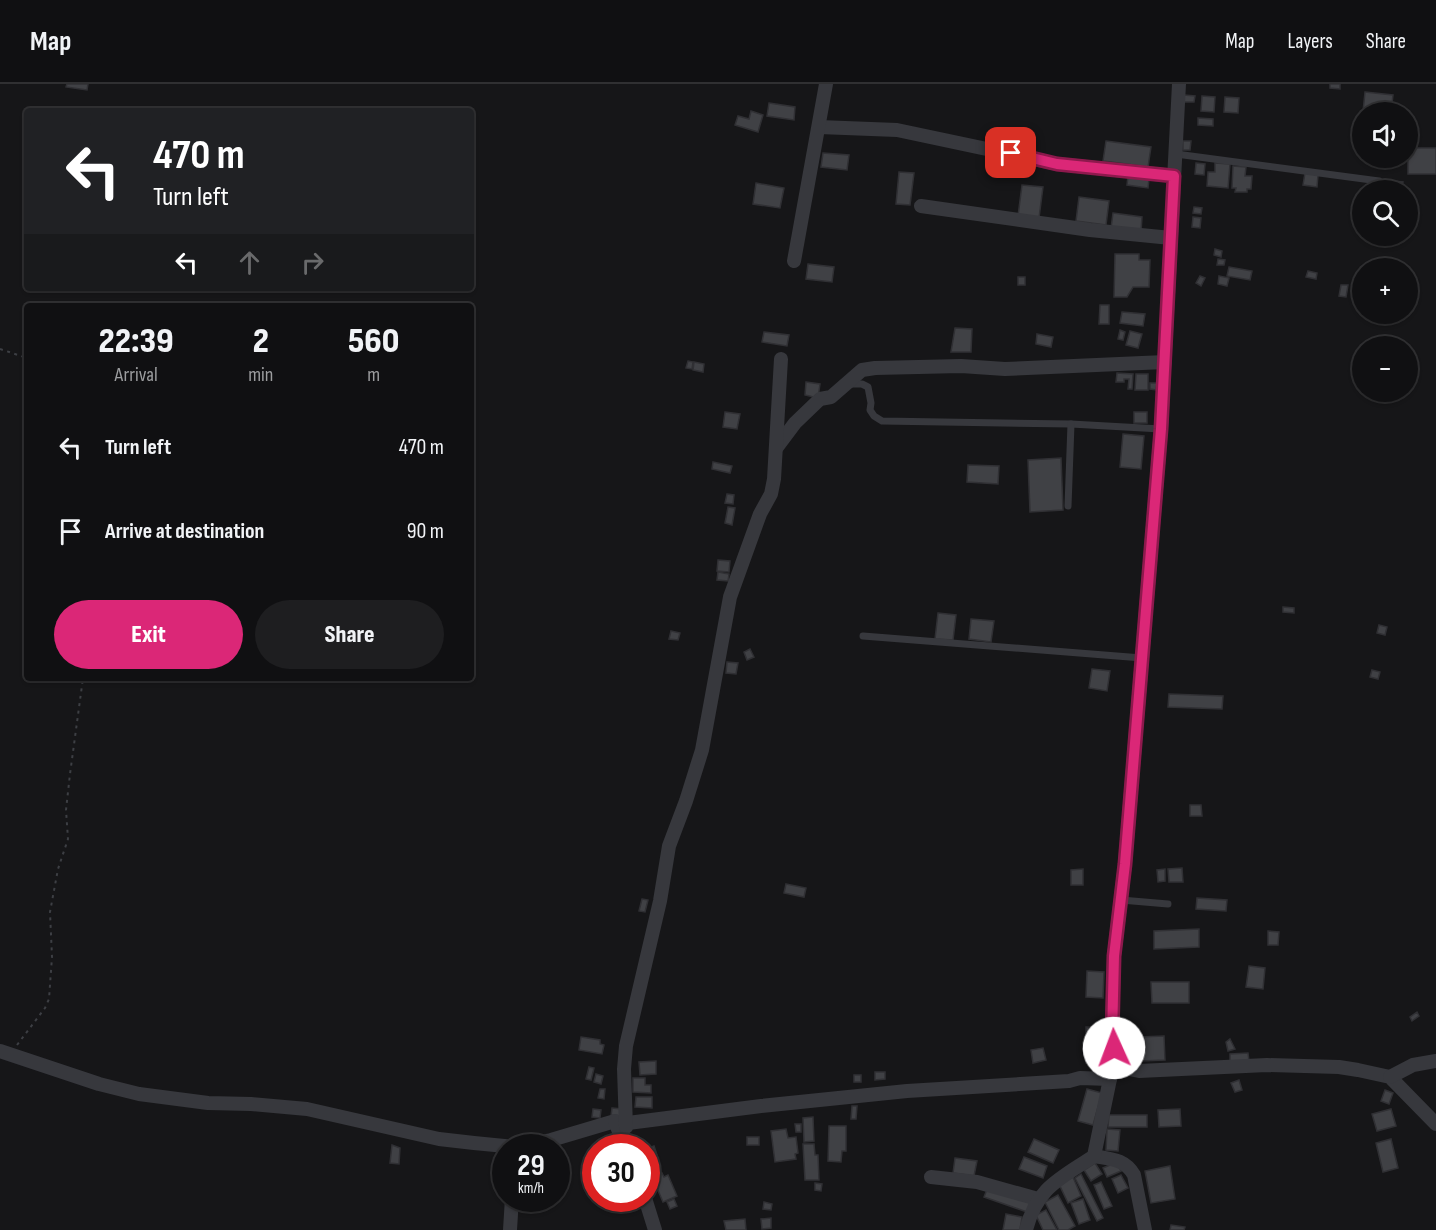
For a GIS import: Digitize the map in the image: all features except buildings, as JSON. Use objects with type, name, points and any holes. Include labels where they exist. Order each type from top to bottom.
[{"type":"street","points":[[794,261],[826,84]]},
{"type":"street","points":[[1094,1156],[1112,1072],[1114,956],[1121,900],[1161,429],[1179,84]]},
{"type":"street","points":[[819,127],[897,130],[1057,164],[1174,176]]},
{"type":"street","points":[[921,206],[1090,230],[1171,238]]},
{"type":"street","points":[[622,1134],[620,1124],[626,1046],[660,901],[669,846],[702,750],[730,597],[760,514],[771,494],[777,447],[781,359]]},
{"type":"street","points":[[777,447],[795,423],[820,399],[831,397],[862,370],[961,366],[1005,369],[1165,362]]},
{"type":"street","points":[[3,1055],[139,1094],[208,1103],[307,1109],[439,1138],[492,1144]]},
{"type":"street","points":[[1390,1077],[1413,1065],[1436,1061]]},
{"type":"street","points":[[570,1136],[620,1124],[896,1092],[1069,1081],[1112,1072],[1267,1065],[1329,1067],[1390,1077],[1436,1124]]},
{"type":"street","points":[[1026,1230],[1038,1199],[1050,1186],[1094,1156],[1119,1160],[1131,1170],[1145,1230]]},
{"type":"street","points":[[931,1177],[977,1182],[1038,1199]]},
{"type":"street","points":[[510,1230],[511,1212]]},
{"type":"street","points":[[649,1212],[655,1230]]},
{"type":"lane","points":[[1176,154],[1371,180]]},
{"type":"lane","points":[[847,384],[862,384],[868,387],[870,410],[882,421],[1071,424],[1161,429]]},
{"type":"lane","points":[[1068,506],[1071,424]]},
{"type":"lane","points":[[863,636],[1142,658]]},
{"type":"lane","points":[[1121,900],[1168,904]]},
{"type":"path","points":[[0,349],[24,357]]},
{"type":"path","points":[[3,1055],[45,1008],[49,999],[52,957],[50,912],[58,868],[68,839],[67,801],[83,681]]},
{"type":"route","points":[[1011,153],[1057,164],[1174,176],[1161,429],[1125,864],[1114,956],[1112,1037],[1114,1048]]}]
